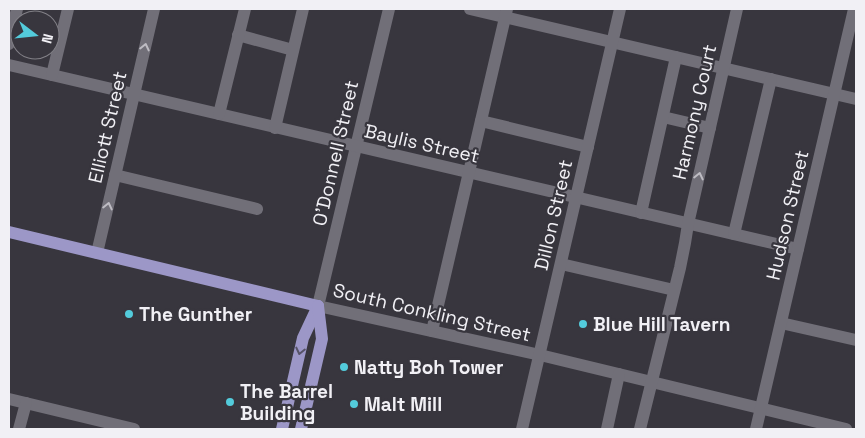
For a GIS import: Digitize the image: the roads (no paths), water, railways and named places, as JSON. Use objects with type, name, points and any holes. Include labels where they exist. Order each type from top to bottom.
[{"type":"main road","name":"South Conkling Street","points":[[9,232],[318,306]]},
{"type":"main road","name":"O'Donnell Street","points":[[282,429],[304,338],[318,306]]},
{"type":"main road","name":"O'Donnell Street","points":[[301,429],[322,339],[318,306]]},
{"type":"street","points":[[9,44],[17,9]]},
{"type":"street","points":[[52,76],[68,9]]},
{"type":"street","name":"Elliott Street","points":[[97,253],[154,9]]},
{"type":"street","points":[[219,114],[244,9]]},
{"type":"street","points":[[275,128],[303,9]]},
{"type":"street","name":"O'Donnell Street","points":[[318,306],[389,9]]},
{"type":"street","points":[[470,9],[506,13],[612,42],[856,99]]},
{"type":"street","name":"Dillon Street","points":[[522,429],[620,9]]},
{"type":"street","name":"Harmony Court","points":[[640,429],[685,244],[737,9]]},
{"type":"street","name":"Hudson Street","points":[[756,429],[854,9]]},
{"type":"street","points":[[432,331],[506,13]]},
{"type":"street","points":[[238,35],[293,50]]},
{"type":"street","points":[[642,213],[676,57]]},
{"type":"street","name":"Baylis Street","points":[[9,65],[798,250]]},
{"type":"street","points":[[734,234],[771,79]]},
{"type":"street","points":[[663,117],[710,128]]},
{"type":"street","points":[[481,121],[588,147]]},
{"type":"street","points":[[115,175],[257,209]]},
{"type":"street","points":[[561,264],[674,290]]},
{"type":"street","name":"South Conkling Street","points":[[318,306],[540,355],[846,429]]},
{"type":"street","points":[[781,323],[856,340]]},
{"type":"street","points":[[607,429],[619,374]]},
{"type":"street","points":[[9,399],[134,429]]},
{"type":"street","points":[[20,429],[26,403]]},
{"type":"place","name":"The Gunther","points":[[129,314]]},
{"type":"place","name":"Blue Hill Tavern","points":[[583,324]]},
{"type":"place","name":"Natty Boh Tower","points":[[344,367]]},
{"type":"place","name":"The Barrel Building","points":[[230,402]]},
{"type":"place","name":"Malt Mill","points":[[354,404]]}]
